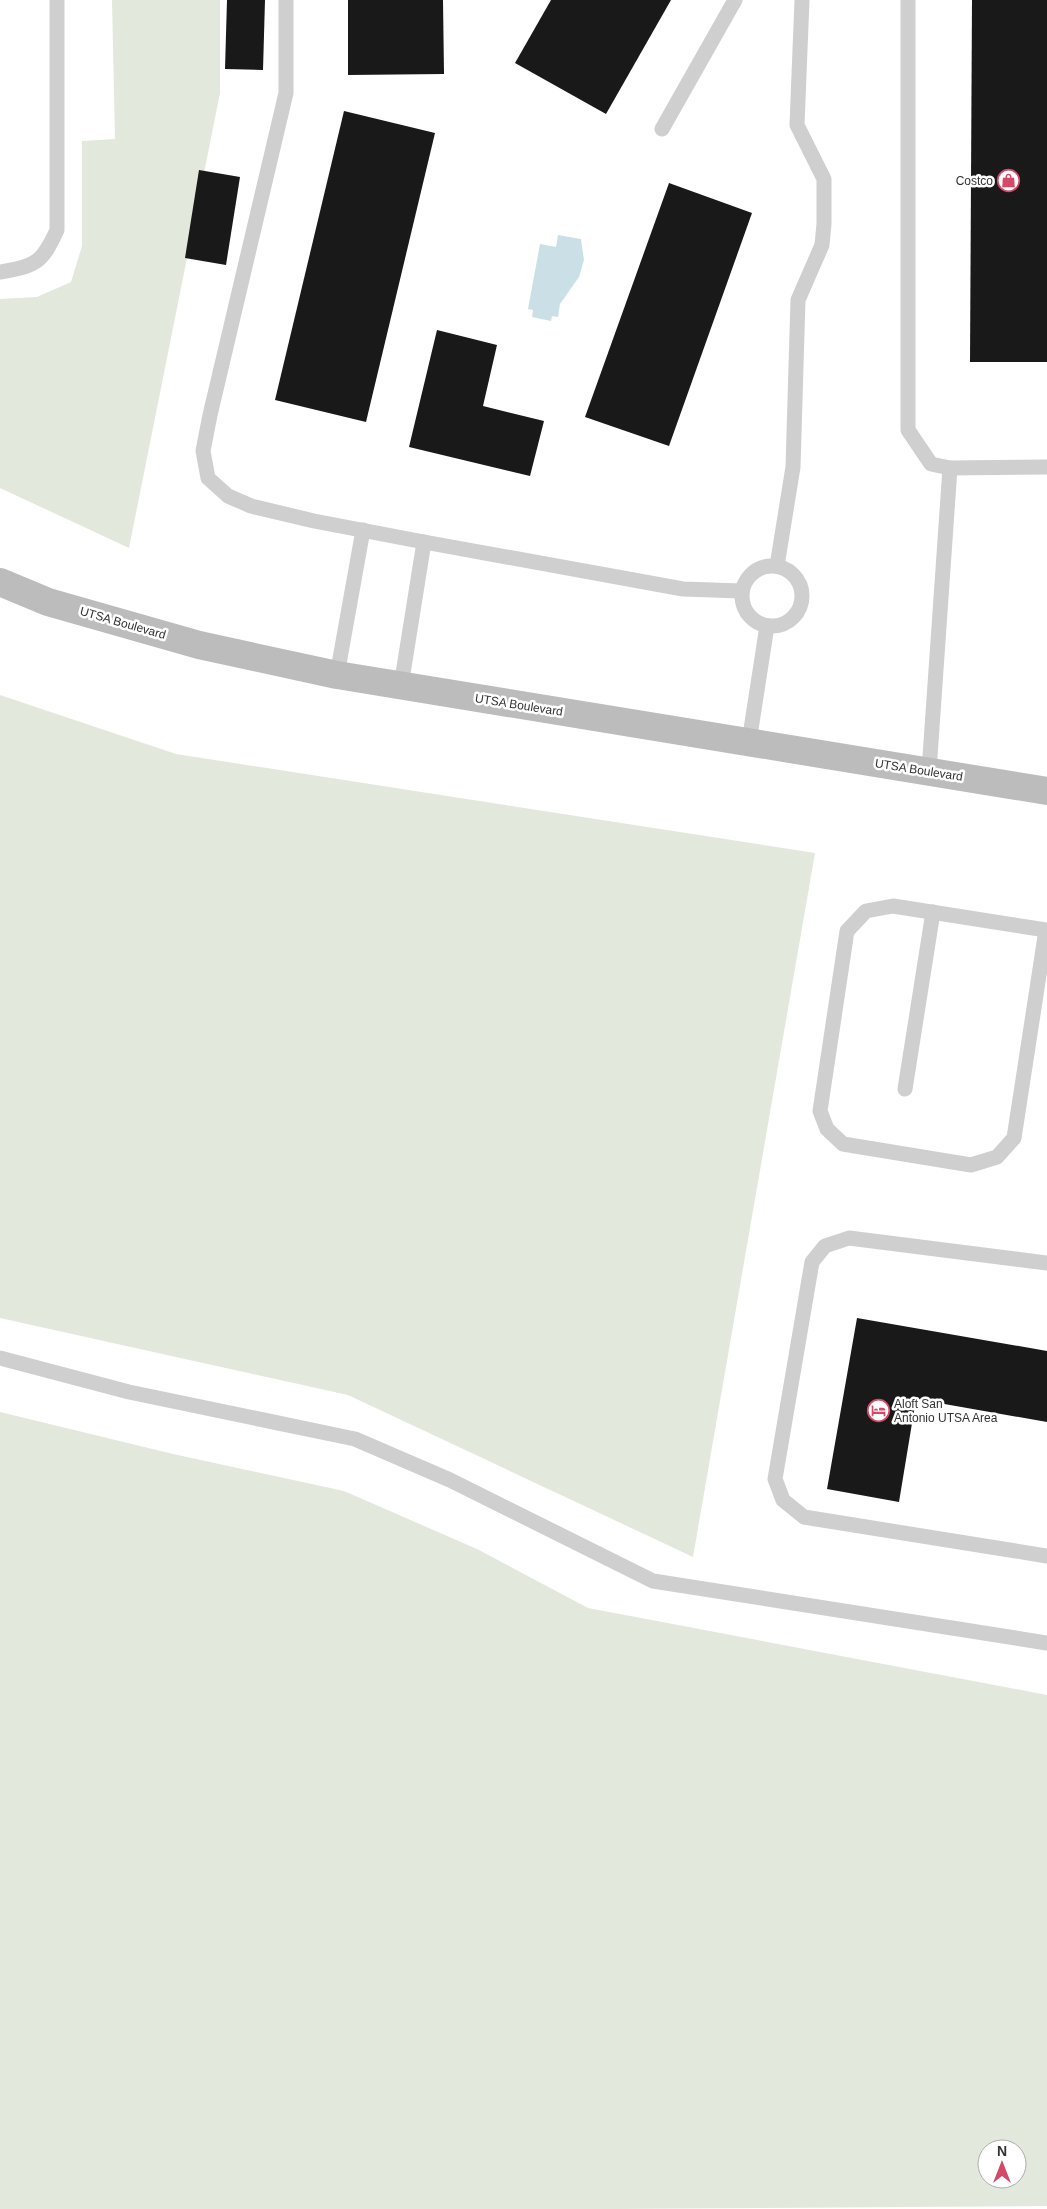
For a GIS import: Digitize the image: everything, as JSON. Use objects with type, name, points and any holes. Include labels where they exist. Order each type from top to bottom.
[{"type":"main road","name":"UTSA Boulevard","points":[[0,582],[48,602],[199,645],[337,675],[1047,791]]},
{"type":"lane","points":[[0,272],[28,266],[46,254],[57,230],[57,0]]},
{"type":"lane","points":[[286,0],[286,92],[203,451],[208,478],[228,496],[251,506],[362,530],[683,589],[741,591]]},
{"type":"lane","points":[[662,129],[735,0]]},
{"type":"lane","points":[[777,566],[793,467],[798,300],[822,245],[824,224],[824,179],[797,125],[802,0]]},
{"type":"lane","points":[[908,0],[906,398],[908,430],[931,464],[950,468],[1047,467]]},
{"type":"lane","points":[[929,771],[950,468]]},
{"type":"lane","points":[[337,675],[362,530]]},
{"type":"lane","points":[[401,686],[424,542]]},
{"type":"lane","points":[[764,566],[777,566],[788,570],[797,578],[802,589],[802,601],[798,612],[790,621],[779,626],[767,626],[756,622],[747,614],[742,604],[741,591],[746,580],[754,571],[764,566]]},
{"type":"lane","points":[[749,742],[767,626]]},
{"type":"lane","points":[[893,906],[1047,930],[1014,1138],[997,1157],[971,1165],[843,1144],[827,1130],[820,1111],[847,931],[866,911],[893,906]]},
{"type":"lane","points":[[905,1089],[934,912]]},
{"type":"lane","points":[[1047,1263],[848,1238],[825,1246],[812,1262],[775,1479],[784,1500],[804,1517],[1047,1556]]},
{"type":"lane","points":[[0,1358],[128,1392],[355,1439],[450,1480],[653,1581],[1047,1643]]},
{"type":"shaded area","points":[[112,0],[220,0],[220,93],[129,548],[0,488],[0,299],[37,297],[71,282],[82,246],[82,141],[115,139]]},
{"type":"shaded area","points":[[558,235],[581,239],[584,260],[579,277],[560,304],[558,317],[552,316],[551,321],[532,317],[533,310],[528,309],[540,244],[556,247]]},
{"type":"shaded area","points":[[0,695],[176,754],[815,853],[693,1557],[348,1395],[0,1318]]},
{"type":"shaded area","points":[[0,1412],[173,1454],[344,1491],[477,1549],[588,1608],[1047,1695],[1047,2206],[617,2209],[0,2209]]},
{"type":"building","points":[[227,0],[265,0],[263,70],[225,69]]},
{"type":"building","points":[[348,0],[443,0],[444,74],[348,75]]},
{"type":"building","points":[[551,0],[671,0],[606,114],[515,63]]},
{"type":"building","name":"Costco","points":[[972,0],[1047,0],[1047,362],[970,362]]},
{"type":"building","points":[[344,111],[435,133],[366,422],[275,400]]},
{"type":"building","points":[[199,170],[240,177],[226,265],[185,258]]},
{"type":"building","points":[[669,183],[752,213],[669,446],[585,417]]},
{"type":"building","points":[[437,330],[497,345],[483,406],[544,421],[530,476],[409,447]]},
{"type":"building","name":"Aloft San Antonio UTSA Area","points":[[857,1318],[1047,1351],[1047,1422],[916,1399],[899,1502],[827,1489]]},
{"type":"place","name":"Costco","points":[[1009,181]]},
{"type":"place","name":"Aloft San Antonio UTSA Area","points":[[878,1411]]}]
